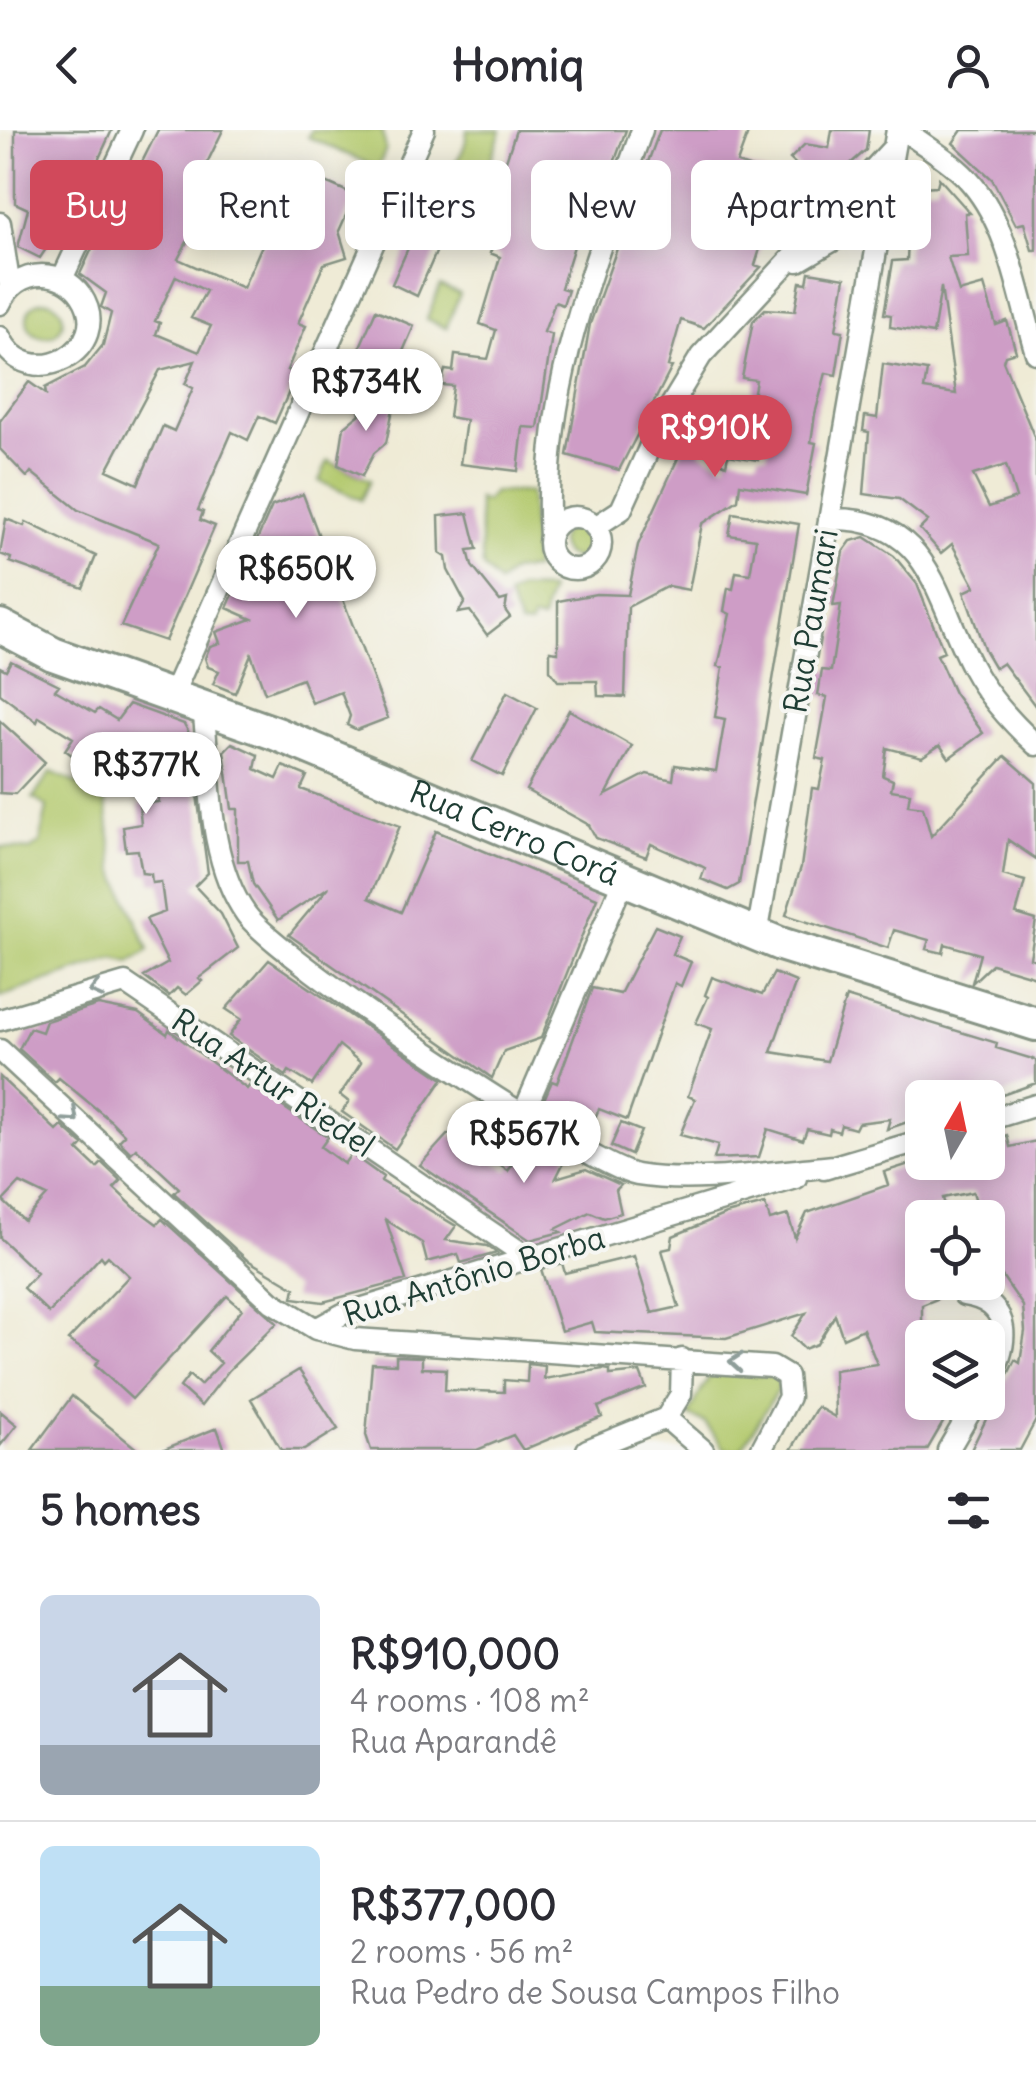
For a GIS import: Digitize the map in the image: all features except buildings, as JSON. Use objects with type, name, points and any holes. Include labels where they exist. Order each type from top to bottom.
[{"type":"main road","name":"Rua Cerro Corá","points":[[0,626],[53,654],[204,706],[757,935],[1036,1024]]},
{"type":"street","points":[[62,279],[132,130]]},
{"type":"street","points":[[172,696],[424,130]]},
{"type":"street","points":[[550,536],[568,518],[583,518],[595,527],[600,550],[590,563],[576,568],[554,558],[550,536],[546,486],[570,341],[642,130]]},
{"type":"street","points":[[877,160],[898,136],[926,147],[955,168],[984,201],[1002,239],[1036,353]]},
{"type":"street","points":[[0,223],[5,296]]},
{"type":"street","points":[[595,527],[621,510],[661,422],[701,356],[799,250]]},
{"type":"street","points":[[780,273],[818,250]]},
{"type":"street","name":"Rua Paumari","points":[[757,935],[877,250]]},
{"type":"street","points":[[0,337],[10,352],[35,366],[64,362],[76,353],[89,327],[84,298],[62,279],[34,275],[5,296]]},
{"type":"street","points":[[546,486],[568,518]]},
{"type":"street","points":[[832,498],[860,518],[898,534],[916,551],[940,592],[980,680],[1008,718],[1036,745]]},
{"type":"street","points":[[829,519],[860,518]]},
{"type":"street","points":[[204,706],[221,856],[245,913],[288,956],[603,1162],[636,1174],[835,1166]]},
{"type":"street","points":[[524,1112],[624,880]]},
{"type":"street","name":"Rua Artur Riedel","points":[[0,1020],[125,983],[529,1258]]},
{"type":"street","name":"Rua Antônio Borba","points":[[0,1050],[272,1302],[316,1329],[343,1314],[905,1145]]},
{"type":"street","points":[[1005,1115],[1036,1105]]},
{"type":"street","points":[[976,1300],[991,1306],[1003,1320]]},
{"type":"street","points":[[316,1329],[388,1342],[759,1364],[787,1376],[790,1397],[761,1450]]},
{"type":"street","points":[[587,1450],[666,1418],[680,1394],[682,1359]]},
{"type":"street","points":[[666,1418],[703,1450]]},
{"type":"street","points":[[948,1450],[966,1420]]},
{"type":"green space","points":[[311,130],[382,130],[386,149],[381,160],[360,160],[308,137]]},
{"type":"green space","points":[[467,130],[501,130],[491,160],[457,160]]},
{"type":"green space","points":[[440,286],[460,294],[446,328],[427,319]]},
{"type":"green space","points":[[45,301],[57,307],[63,319],[57,331],[45,337],[33,331],[27,319],[33,307]]},
{"type":"green space","points":[[328,461],[370,480],[361,500],[319,481]]},
{"type":"green space","points":[[494,492],[530,492],[534,569],[512,571],[499,584],[483,567],[478,499],[485,502]]},
{"type":"green space","points":[[576,526],[587,531],[592,542],[587,553],[576,558],[565,553],[560,542],[565,531]]},
{"type":"green space","points":[[520,589],[550,590],[542,620],[532,619],[530,626],[520,625],[508,597]]},
{"type":"green space","points":[[51,772],[105,795],[114,869],[149,950],[130,962],[114,958],[0,997],[0,847],[30,850],[40,843],[47,807],[33,798]]},
{"type":"green space","points":[[712,1372],[777,1376],[779,1388],[741,1450],[726,1450],[705,1423],[688,1415]]}]
